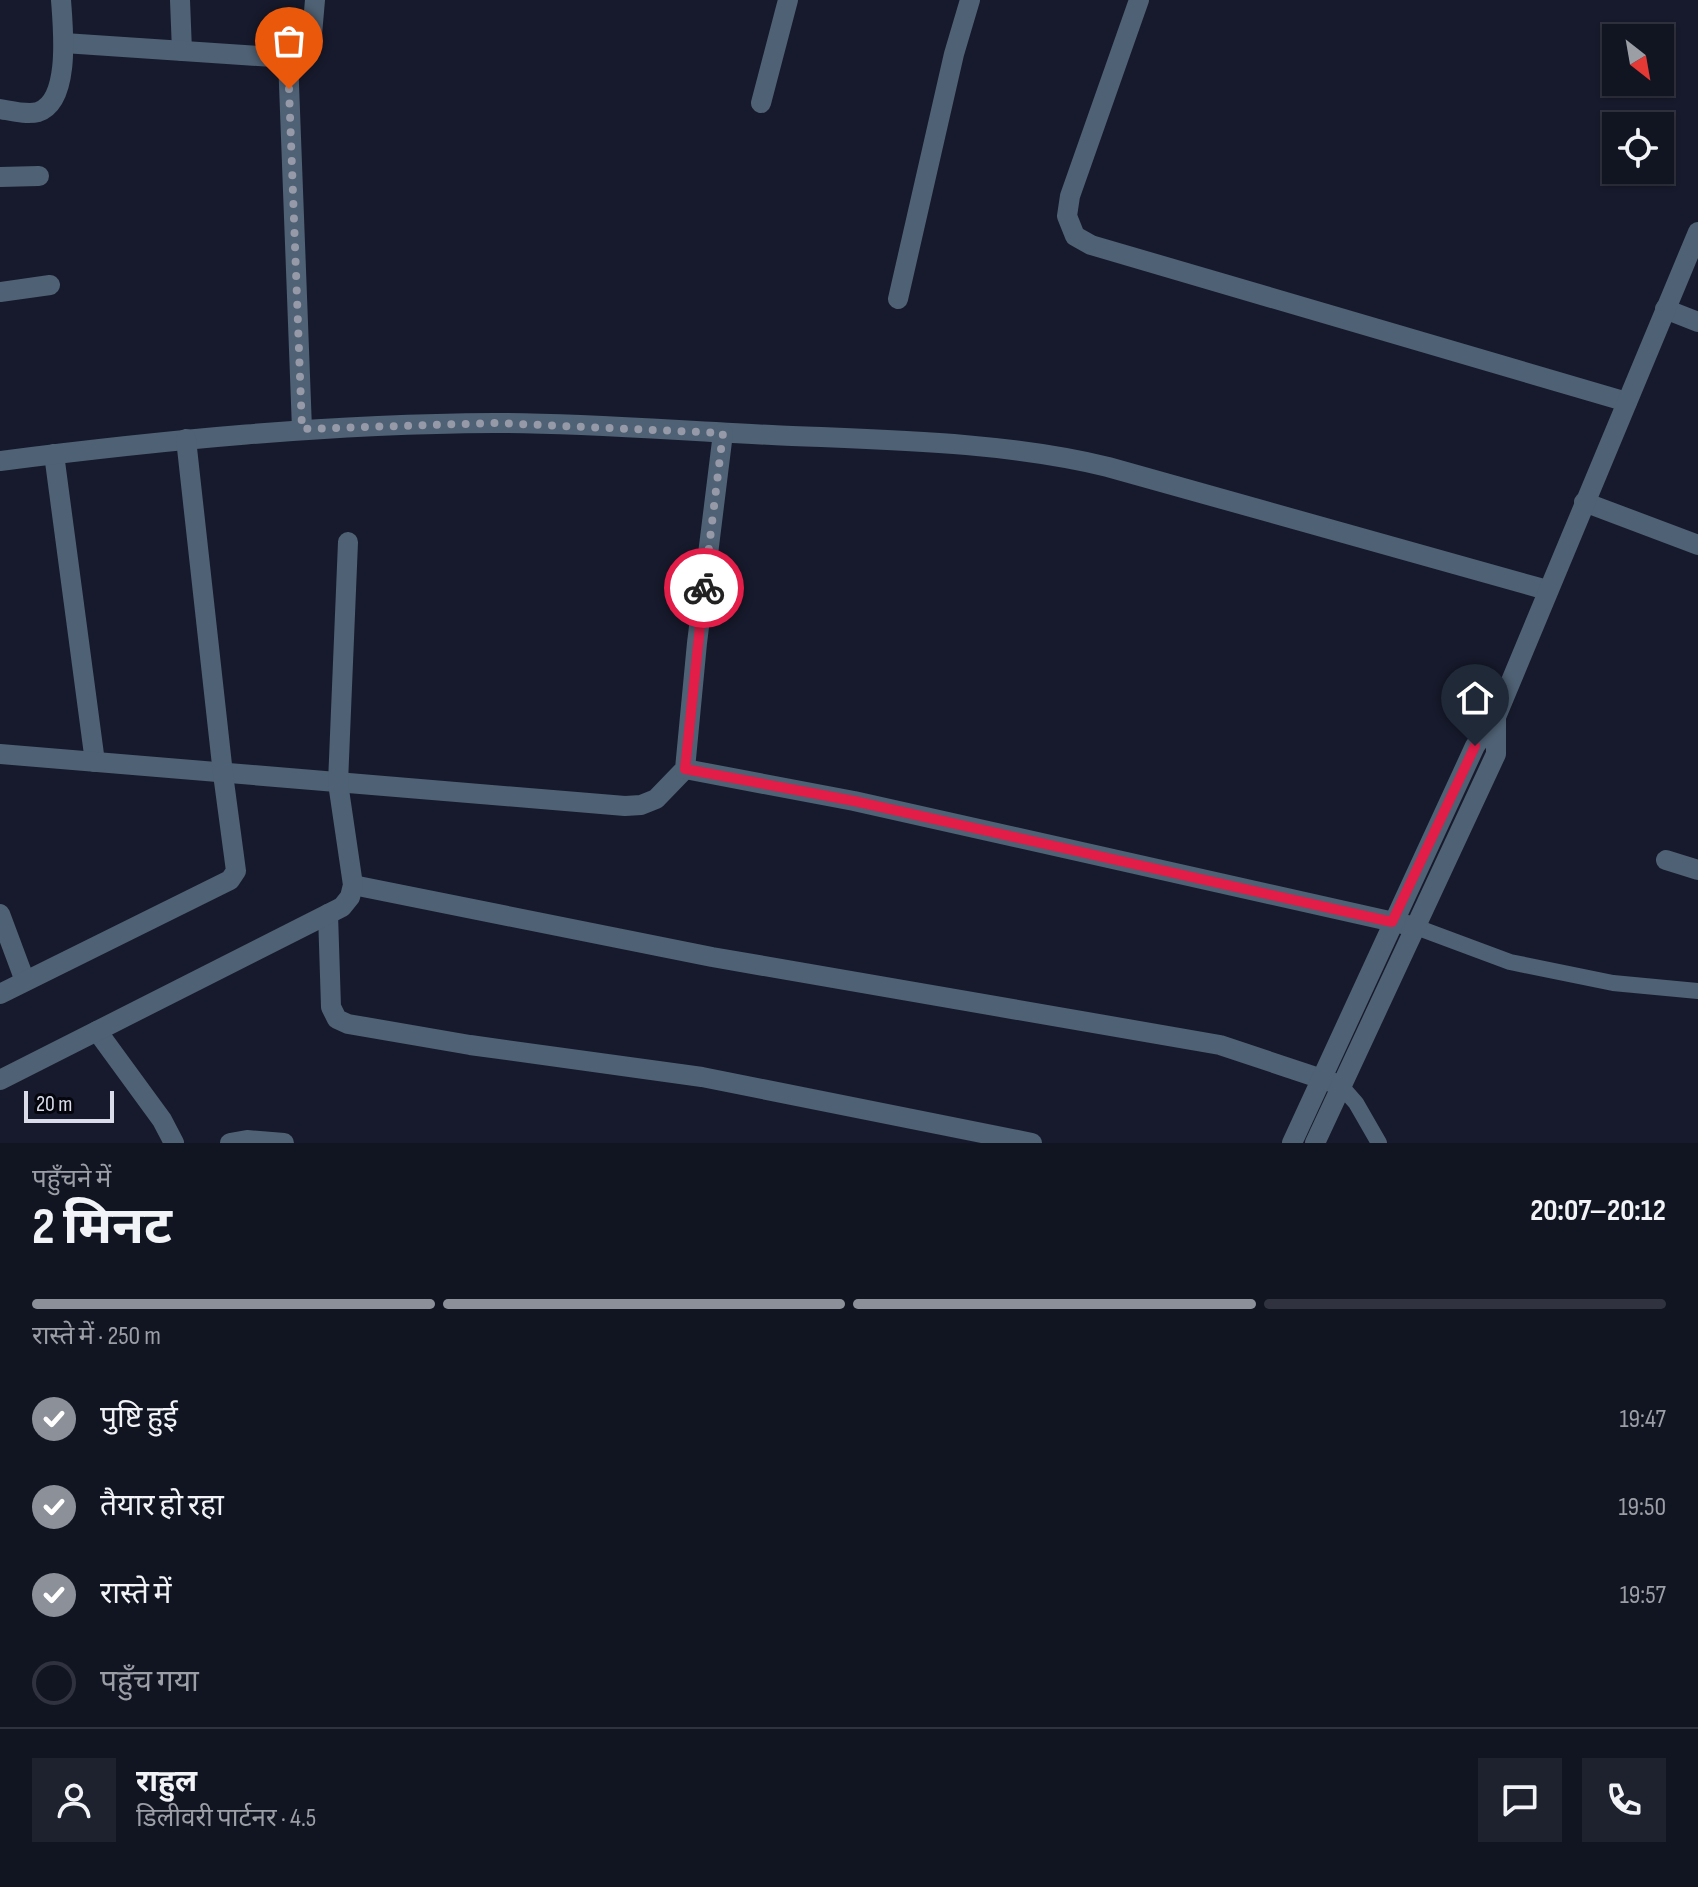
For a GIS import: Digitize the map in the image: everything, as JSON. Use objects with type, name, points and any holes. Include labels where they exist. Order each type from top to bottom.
[{"type":"street","points":[[0,109],[34,113],[56,98],[64,43],[61,0]]},
{"type":"street","points":[[180,0],[182,51]]},
{"type":"street","points":[[64,43],[288,58],[302,54],[311,46],[315,0]]},
{"type":"street","points":[[761,103],[788,0]]},
{"type":"street","points":[[898,299],[954,54],[970,0]]},
{"type":"street","points":[[1139,0],[1070,196],[1067,216],[1075,236],[1091,245],[1627,402]]},
{"type":"street","points":[[288,58],[302,429]]},
{"type":"street","points":[[0,177],[39,176]]},
{"type":"street","points":[[1292,1143],[1475,746],[1496,717],[1698,232]]},
{"type":"street","points":[[0,292],[50,285]]},
{"type":"street","points":[[1665,309],[1698,322]]},
{"type":"street","points":[[0,461],[302,429],[495,423],[1003,449],[1058,454],[1547,590]]},
{"type":"street","points":[[0,754],[625,806],[641,805],[656,799],[685,769],[723,433]]},
{"type":"street","points":[[0,994],[230,880],[236,871],[186,439]]},
{"type":"street","points":[[54,454],[95,762]]},
{"type":"street","points":[[1584,502],[1698,545]]},
{"type":"street","points":[[0,1080],[342,907],[350,897],[353,885],[338,783],[348,542]]},
{"type":"street","points":[[1315,1143],[1496,754],[1496,717]]},
{"type":"street","points":[[685,769],[854,801],[1416,927]]},
{"type":"street","points":[[1666,860],[1698,870]]},
{"type":"street","points":[[353,885],[712,957],[1220,1045],[1341,1086]]},
{"type":"street","points":[[0,914],[25,981]]},
{"type":"street","points":[[328,914],[331,1007],[337,1019],[348,1024],[484,1047],[702,1077],[1032,1143]]},
{"type":"street","points":[[97,1031],[162,1120],[174,1143]]},
{"type":"street","points":[[230,1143],[247,1140],[284,1143]]},
{"type":"lane","points":[[1416,927],[1510,962],[1613,983],[1698,991]]},
{"type":"lane","points":[[1341,1086],[1356,1103],[1379,1143]]},
{"type":"way so far","points":[[289,89],[302,429],[495,423],[723,433],[704,588]]},
{"type":"route","points":[[704,588],[685,769],[854,801],[1392,922],[1475,746]]}]
